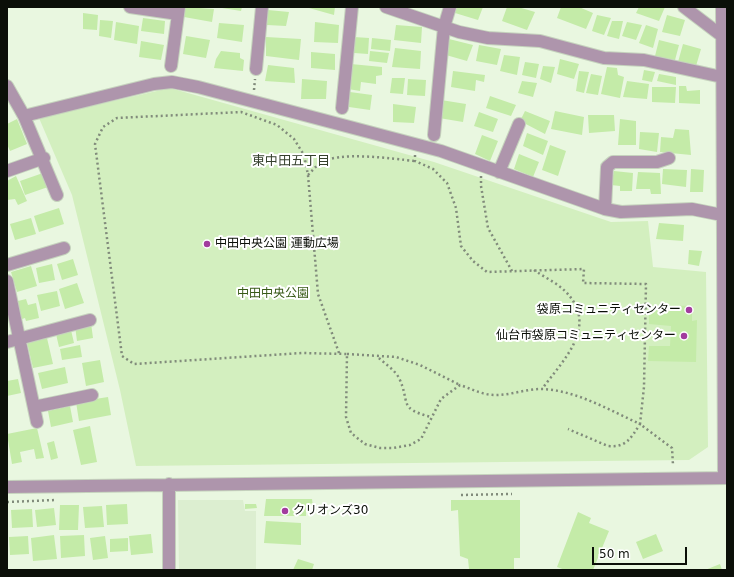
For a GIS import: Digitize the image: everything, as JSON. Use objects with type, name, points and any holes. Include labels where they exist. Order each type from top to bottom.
[{"type":"street","points":[[130,7],[179,11],[171,66]]},
{"type":"street","points":[[256,68],[262,7]]},
{"type":"street","points":[[342,108],[352,7]]},
{"type":"street","points":[[386,7],[444,27],[488,38],[540,42],[604,58],[644,60],[722,77]]},
{"type":"street","points":[[434,135],[444,27],[450,7]]},
{"type":"street","points":[[684,7],[724,38]]},
{"type":"street","points":[[7,487],[726,478],[725,216],[721,115],[724,38],[722,7]]},
{"type":"street","points":[[24,116],[154,84],[172,82],[198,87],[416,144],[481,165],[605,209],[621,212],[692,209],[725,216]]},
{"type":"street","points":[[7,86],[24,116],[44,158],[57,195]]},
{"type":"street","points":[[500,172],[519,124]]},
{"type":"street","points":[[7,171],[44,158]]},
{"type":"street","points":[[605,209],[607,167],[613,162],[657,162],[669,158]]},
{"type":"street","points":[[7,265],[64,248]]},
{"type":"street","points":[[7,281],[37,422]]},
{"type":"street","points":[[7,342],[90,320]]},
{"type":"street","points":[[34,407],[92,395]]},
{"type":"street","points":[[169,484],[169,570]]},
{"type":"path","points":[[253,102],[256,68]]},
{"type":"path","points":[[339,353],[318,294],[308,175],[304,155],[294,138],[277,125],[241,112],[117,118],[103,127],[95,144],[122,356],[134,364],[302,353],[339,353],[379,358],[396,357],[420,366],[460,385],[487,394],[502,394],[541,389],[580,397],[640,424],[672,448],[673,465]]},
{"type":"path","points":[[415,161],[416,144]]},
{"type":"path","points":[[308,175],[320,163],[336,158],[370,156],[415,161],[432,169],[447,183],[456,208],[461,246],[473,261],[487,272],[584,269],[583,283],[646,284],[644,387],[640,424],[629,441],[615,447],[608,446],[568,429]]},
{"type":"path","points":[[481,165],[481,186],[488,228],[512,271]]},
{"type":"path","points":[[534,270],[564,290],[575,303],[581,327],[576,343],[541,389]]},
{"type":"path","points":[[347,354],[346,417],[351,433],[365,444],[380,448],[410,445],[421,439],[441,399],[460,385]]},
{"type":"path","points":[[379,358],[398,376],[406,403],[410,410],[431,417]]},
{"type":"shaded area","points":[[178,500],[243,500],[245,511],[256,511],[256,570],[179,570]]},
{"type":"green space","name":"中田中央公園","points":[[170,88],[434,162],[611,222],[648,221],[653,267],[706,272],[708,447],[689,460],[136,466],[120,390],[72,195],[39,118]]},
{"type":"building","points":[[185,7],[214,9],[212,22],[184,17]]},
{"type":"building","points":[[216,7],[242,7],[241,11]]},
{"type":"building","points":[[335,7],[334,15],[309,8]]},
{"type":"building","points":[[457,7],[483,7],[478,20],[455,13]]},
{"type":"building","points":[[507,7],[518,7],[535,12],[527,30],[502,21]]},
{"type":"building","points":[[561,7],[579,7],[593,13],[586,29],[557,18]]},
{"type":"building","points":[[639,7],[665,7],[659,21],[636,13]]},
{"type":"building","points":[[268,10],[289,12],[286,26],[267,25]]},
{"type":"building","points":[[83,13],[98,15],[97,30],[83,29]]},
{"type":"building","points":[[597,15],[611,18],[604,35],[592,31]]},
{"type":"building","points":[[667,15],[685,20],[680,36],[662,32]]},
{"type":"building","points":[[143,18],[165,21],[164,34],[141,31]]},
{"type":"building","points":[[100,20],[113,21],[111,38],[99,36]]},
{"type":"building","points":[[612,21],[623,21],[619,39],[607,36]]},
{"type":"building","points":[[116,22],[139,26],[137,44],[114,40]]},
{"type":"building","points":[[315,22],[339,25],[338,43],[314,42]]},
{"type":"building","points":[[627,22],[642,25],[636,40],[622,36]]},
{"type":"building","points":[[219,23],[244,25],[242,42],[217,38]]},
{"type":"building","points":[[396,25],[422,27],[421,43],[394,40]]},
{"type":"building","points":[[646,25],[658,29],[653,48],[639,43]]},
{"type":"building","points":[[186,36],[210,40],[206,58],[183,54]]},
{"type":"building","points":[[266,37],[301,39],[299,60],[266,56]]},
{"type":"building","points":[[354,37],[369,38],[368,54],[354,53]]},
{"type":"building","points":[[372,38],[391,40],[390,51],[371,49]]},
{"type":"building","points":[[449,39],[473,45],[467,61],[446,55]]},
{"type":"building","points":[[659,40],[679,45],[675,60],[655,56]]},
{"type":"building","points":[[141,41],[164,45],[161,60],[139,57]]},
{"type":"building","points":[[683,44],[701,49],[696,66],[678,62]]},
{"type":"building","points":[[479,45],[501,49],[497,65],[476,61]]},
{"type":"building","points":[[395,48],[421,51],[420,69],[392,67]]},
{"type":"building","points":[[221,51],[240,53],[240,58],[244,60],[243,71],[214,68],[216,59]]},
{"type":"building","points":[[370,51],[389,53],[387,63],[369,61]]},
{"type":"building","points":[[311,52],[335,54],[335,70],[311,68]]},
{"type":"building","points":[[504,55],[520,57],[517,75],[500,71]]},
{"type":"building","points":[[560,59],[579,64],[574,79],[557,74]]},
{"type":"building","points":[[525,62],[539,64],[536,78],[522,75]]},
{"type":"building","points":[[351,64],[382,67],[382,75],[376,76],[376,84],[361,82],[360,91],[348,89]]},
{"type":"building","points":[[268,65],[294,68],[295,83],[265,81]]},
{"type":"building","points":[[543,66],[555,67],[551,83],[540,79]]},
{"type":"building","points":[[607,67],[617,68],[618,75],[624,77],[620,98],[601,94]]},
{"type":"building","points":[[644,70],[655,72],[652,82],[642,80]]},
{"type":"building","points":[[453,71],[485,75],[484,82],[476,80],[475,91],[451,87]]},
{"type":"building","points":[[579,71],[589,72],[584,93],[576,91]]},
{"type":"building","points":[[591,74],[602,76],[598,95],[586,93]]},
{"type":"building","points":[[659,74],[676,77],[676,85],[657,81]]},
{"type":"building","points":[[392,78],[405,78],[403,94],[390,93]]},
{"type":"building","points":[[302,79],[327,81],[326,99],[301,99]]},
{"type":"building","points":[[408,79],[426,80],[425,96],[407,95]]},
{"type":"building","points":[[522,81],[537,83],[533,97],[518,93]]},
{"type":"building","points":[[627,81],[649,84],[647,99],[623,97]]},
{"type":"building","points":[[679,86],[686,86],[687,91],[700,90],[700,104],[679,103]]},
{"type":"building","points":[[652,87],[676,87],[675,103],[652,102]]},
{"type":"building","points":[[350,92],[372,95],[370,110],[349,107]]},
{"type":"building","points":[[490,96],[516,105],[511,116],[486,108]]},
{"type":"building","points":[[441,100],[466,104],[463,122],[439,118]]},
{"type":"building","points":[[393,104],[416,107],[414,123],[393,122]]},
{"type":"building","points":[[525,111],[550,121],[545,134],[520,121]]},
{"type":"building","points":[[555,111],[584,117],[582,135],[551,129]]},
{"type":"building","points":[[479,112],[498,119],[493,132],[474,126]]},
{"type":"building","points":[[588,115],[614,115],[615,131],[589,133]]},
{"type":"building","points":[[17,119],[27,144],[10,151],[7,144],[7,124]]},
{"type":"building","points":[[620,119],[636,121],[636,145],[618,145]]},
{"type":"building","points":[[675,129],[689,130],[691,155],[660,152],[661,137],[673,138]]},
{"type":"building","points":[[640,132],[659,133],[657,152],[639,149]]},
{"type":"building","points":[[527,133],[548,141],[543,155],[523,146]]},
{"type":"building","points":[[482,135],[498,141],[490,161],[475,154]]},
{"type":"building","points":[[550,145],[566,151],[558,176],[542,170]]},
{"type":"building","points":[[519,154],[539,162],[533,177],[514,169]]},
{"type":"building","points":[[663,169],[687,170],[686,187],[662,184]]},
{"type":"building","points":[[691,169],[704,170],[703,192],[690,192]]},
{"type":"building","points":[[614,171],[633,173],[632,191],[620,191],[620,186],[611,185]]},
{"type":"building","points":[[638,172],[660,173],[661,194],[651,194],[650,189],[636,189]]},
{"type":"building","points":[[43,173],[48,187],[25,195],[20,181]]},
{"type":"building","points":[[16,176],[27,201],[18,205],[15,199],[7,200],[7,181]]},
{"type":"building","points":[[59,208],[64,224],[39,232],[34,216]]},
{"type":"building","points":[[31,218],[36,234],[15,240],[10,224]]},
{"type":"building","points":[[659,223],[684,225],[683,241],[656,239]]},
{"type":"building","points":[[689,250],[702,251],[699,266],[688,264]]},
{"type":"building","points":[[73,259],[78,275],[62,280],[57,264]]},
{"type":"building","points":[[52,264],[55,280],[39,283],[36,268]]},
{"type":"building","points":[[31,266],[37,286],[17,292],[11,272]]},
{"type":"building","points":[[77,283],[84,303],[65,309],[59,289]]},
{"type":"building","points":[[57,291],[60,306],[41,311],[37,295]]},
{"type":"building","points":[[26,299],[28,305],[36,303],[39,318],[26,321],[25,318],[19,320],[14,302]]},
{"type":"building","name":"仙台市袋原コミュニティセンター","points":[[649,305],[692,306],[692,321],[697,320],[696,362],[648,361],[649,346],[670,346],[671,326],[649,324]]},
{"type":"building","points":[[91,323],[93,338],[77,341],[75,326]]},
{"type":"building","points":[[71,330],[74,343],[59,347],[56,334]]},
{"type":"building","points":[[47,338],[53,364],[33,368],[27,342]]},
{"type":"building","points":[[80,345],[82,357],[62,360],[60,349]]},
{"type":"building","points":[[100,360],[104,382],[86,386],[82,363]]},
{"type":"building","points":[[65,367],[68,383],[42,389],[38,373]]},
{"type":"building","points":[[18,379],[21,393],[7,396],[7,381]]},
{"type":"building","points":[[108,397],[111,415],[79,421],[76,402]]},
{"type":"building","points":[[70,406],[73,422],[51,427],[48,411]]},
{"type":"building","points":[[90,426],[97,462],[81,465],[73,430]]},
{"type":"building","points":[[37,428],[44,458],[36,459],[34,449],[20,452],[22,462],[12,464],[7,434]]},
{"type":"building","points":[[54,441],[58,458],[51,460],[47,443]]},
{"type":"building","name":"クリオンズ30","points":[[266,499],[312,499],[313,506],[306,506],[306,516],[264,516]]},
{"type":"building","points":[[451,500],[520,500],[520,558],[514,558],[514,569],[469,569],[468,559],[460,556],[458,510],[451,511]]},
{"type":"building","points":[[127,504],[128,524],[107,525],[106,505]]},
{"type":"building","points":[[245,504],[256,504],[257,508],[245,509]]},
{"type":"building","points":[[60,505],[79,505],[78,530],[59,530]]},
{"type":"building","points":[[102,506],[104,527],[85,528],[83,507]]},
{"type":"building","points":[[54,508],[56,525],[37,527],[35,510]]},
{"type":"building","points":[[32,509],[33,527],[12,528],[11,510]]},
{"type":"building","points":[[578,512],[591,518],[589,523],[609,531],[593,570],[565,570],[557,567]]},
{"type":"building","points":[[266,521],[301,523],[301,545],[264,543]]},
{"type":"building","points":[[151,534],[153,553],[131,555],[129,536]]},
{"type":"building","points":[[656,534],[663,551],[643,559],[636,542]]},
{"type":"building","points":[[54,535],[57,559],[33,561],[31,538]]},
{"type":"building","points":[[84,535],[85,556],[61,558],[60,536]]},
{"type":"building","points":[[28,536],[29,554],[10,555],[9,537]]},
{"type":"building","points":[[105,536],[108,558],[93,560],[90,538]]},
{"type":"building","points":[[128,538],[128,551],[110,552],[110,539]]},
{"type":"building","points":[[298,559],[314,564],[312,570],[293,570]]},
{"type":"building","points":[[720,564],[722,570],[705,570]]},
{"type":"place","name":"中田中央公園 運動広場","points":[[207,244]]},
{"type":"place","name":"袋原コミュニティセンター","points":[[689,310]]},
{"type":"place","name":"仙台市袋原コミュニティセンター","points":[[684,336]]},
{"type":"place","name":"クリオンズ30","points":[[285,511]]},
{"type":"district","name":"東中田五丁目","points":[[291,162]]}]
